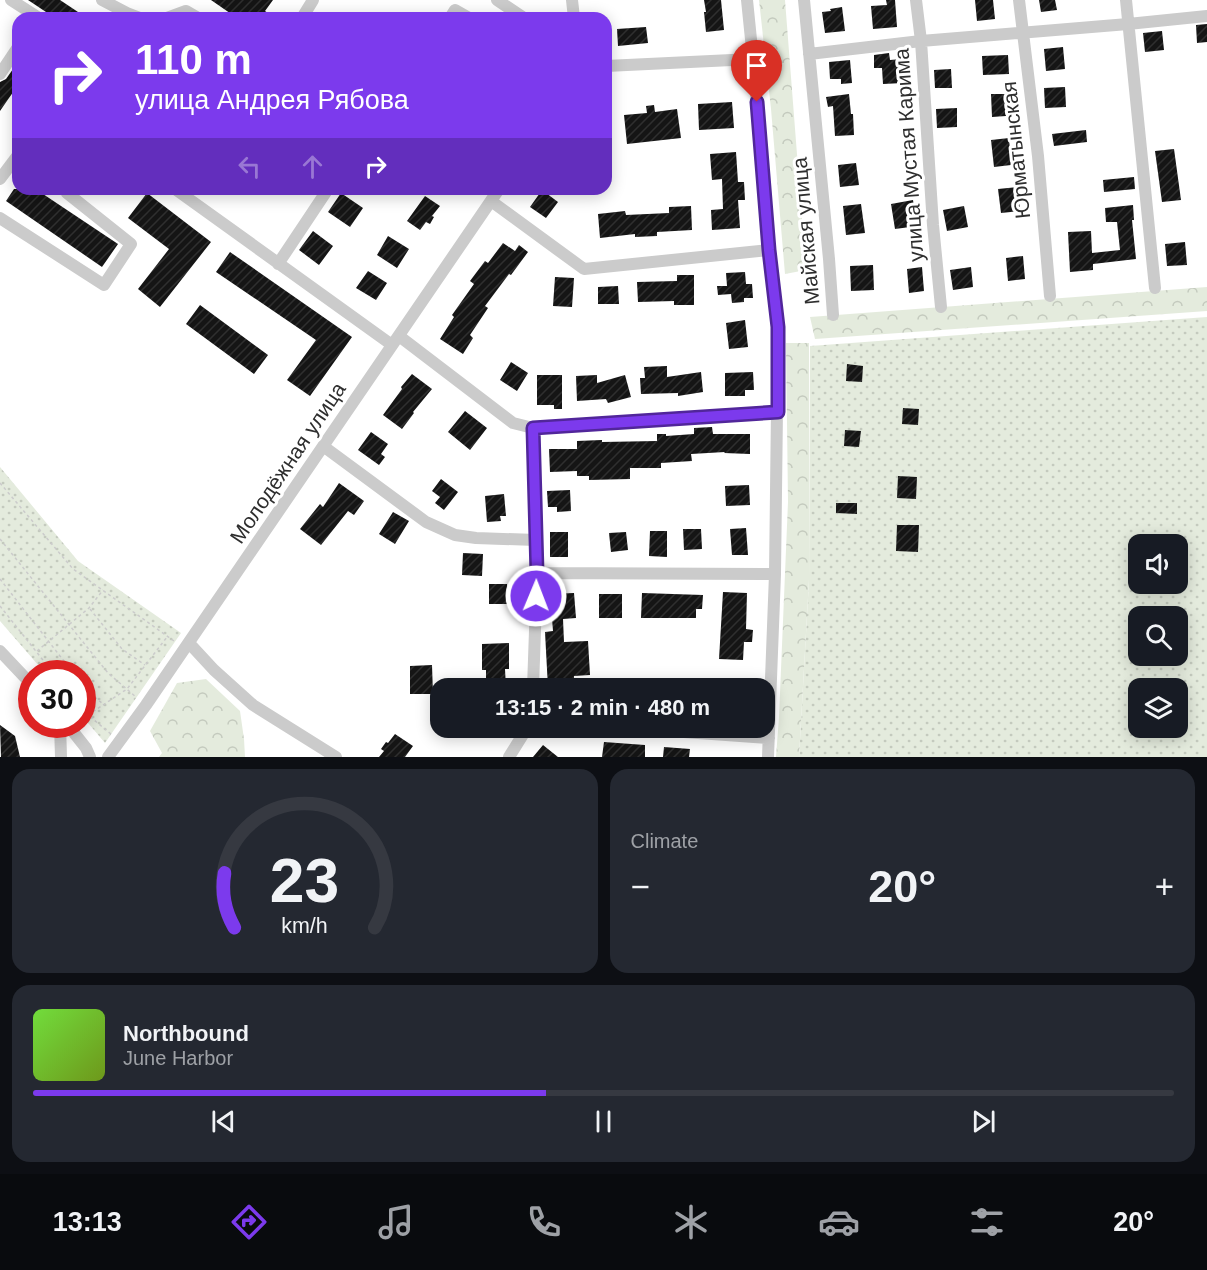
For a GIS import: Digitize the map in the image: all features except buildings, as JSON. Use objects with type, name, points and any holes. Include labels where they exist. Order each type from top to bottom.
[{"type":"street","points":[[11,0],[30,12]]},
{"type":"street","points":[[102,0],[120,12]]},
{"type":"street","points":[[497,0],[515,12]]},
{"type":"street","points":[[747,0],[778,327],[771,678]]},
{"type":"street","name":"Майская улица","points":[[804,0],[829,259],[832,315]]},
{"type":"street","name":"улица Мустая Карима","points":[[916,0],[941,307]]},
{"type":"street","name":"Юрматынская","points":[[1019,0],[1038,156],[1050,296]]},
{"type":"street","points":[[1126,0],[1155,288]]},
{"type":"street","points":[[809,54],[921,41],[1207,16]]},
{"type":"street","points":[[0,74],[12,56]]},
{"type":"street","points":[[612,66],[753,59]]},
{"type":"street","points":[[0,178],[12,163]]},
{"type":"street","points":[[0,218],[104,285],[131,244],[70,195]]},
{"type":"street","points":[[183,195],[278,264],[395,340],[513,423],[533,428],[778,412]]},
{"type":"street","points":[[278,264],[324,195]]},
{"type":"street","name":"Молодёжная улица","points":[[108,757],[146,705],[495,195]]},
{"type":"street","points":[[491,201],[584,269],[769,250]]},
{"type":"street","points":[[533,428],[537,573],[533,678]]},
{"type":"street","points":[[323,446],[426,522],[455,535],[536,540]]},
{"type":"street","points":[[537,573],[775,574]]},
{"type":"street","points":[[187,645],[253,705],[336,757]]},
{"type":"street","points":[[0,653],[18,671]]},
{"type":"street","points":[[60,738],[61,753]]},
{"type":"street","points":[[78,738],[90,757]]},
{"type":"street","points":[[508,757],[520,738]]},
{"type":"street","points":[[768,757],[769,738]]},
{"type":"street","points":[[61,753],[73,742],[82,744]]},
{"type":"path","points":[[0,483],[73,569],[168,636],[187,645]]},
{"type":"path","points":[[0,539],[108,673],[146,705]]},
{"type":"path","points":[[0,579],[63,660]]},
{"type":"path","points":[[37,651],[89,608],[103,590]]},
{"type":"path","points":[[0,606],[44,660]]},
{"type":"path","points":[[89,608],[122,649],[145,666]]},
{"type":"path","points":[[96,710],[127,689],[168,636]]},
{"type":"path","points":[[96,698],[104,704]]},
{"type":"path","points":[[96,722],[120,742]]},
{"type":"green space","points":[[759,0],[785,0],[806,270],[785,274],[771,109]]},
{"type":"green space","points":[[1207,287],[1207,311],[815,339],[810,317]]},
{"type":"green space","points":[[1207,317],[1207,757],[799,757],[809,580],[810,346]]},
{"type":"green space","points":[[786,343],[809,343],[809,580],[799,757],[776,757],[788,502]]},
{"type":"green space","points":[[0,467],[78,561],[181,633],[105,743],[96,732],[96,660],[34,660],[0,621]]},
{"type":"green space","points":[[206,679],[240,711],[245,757],[159,757],[162,753],[150,731],[177,683]]},
{"type":"route","points":[[536,596],[533,428],[778,412],[778,327],[769,250],[757,102]]}]
